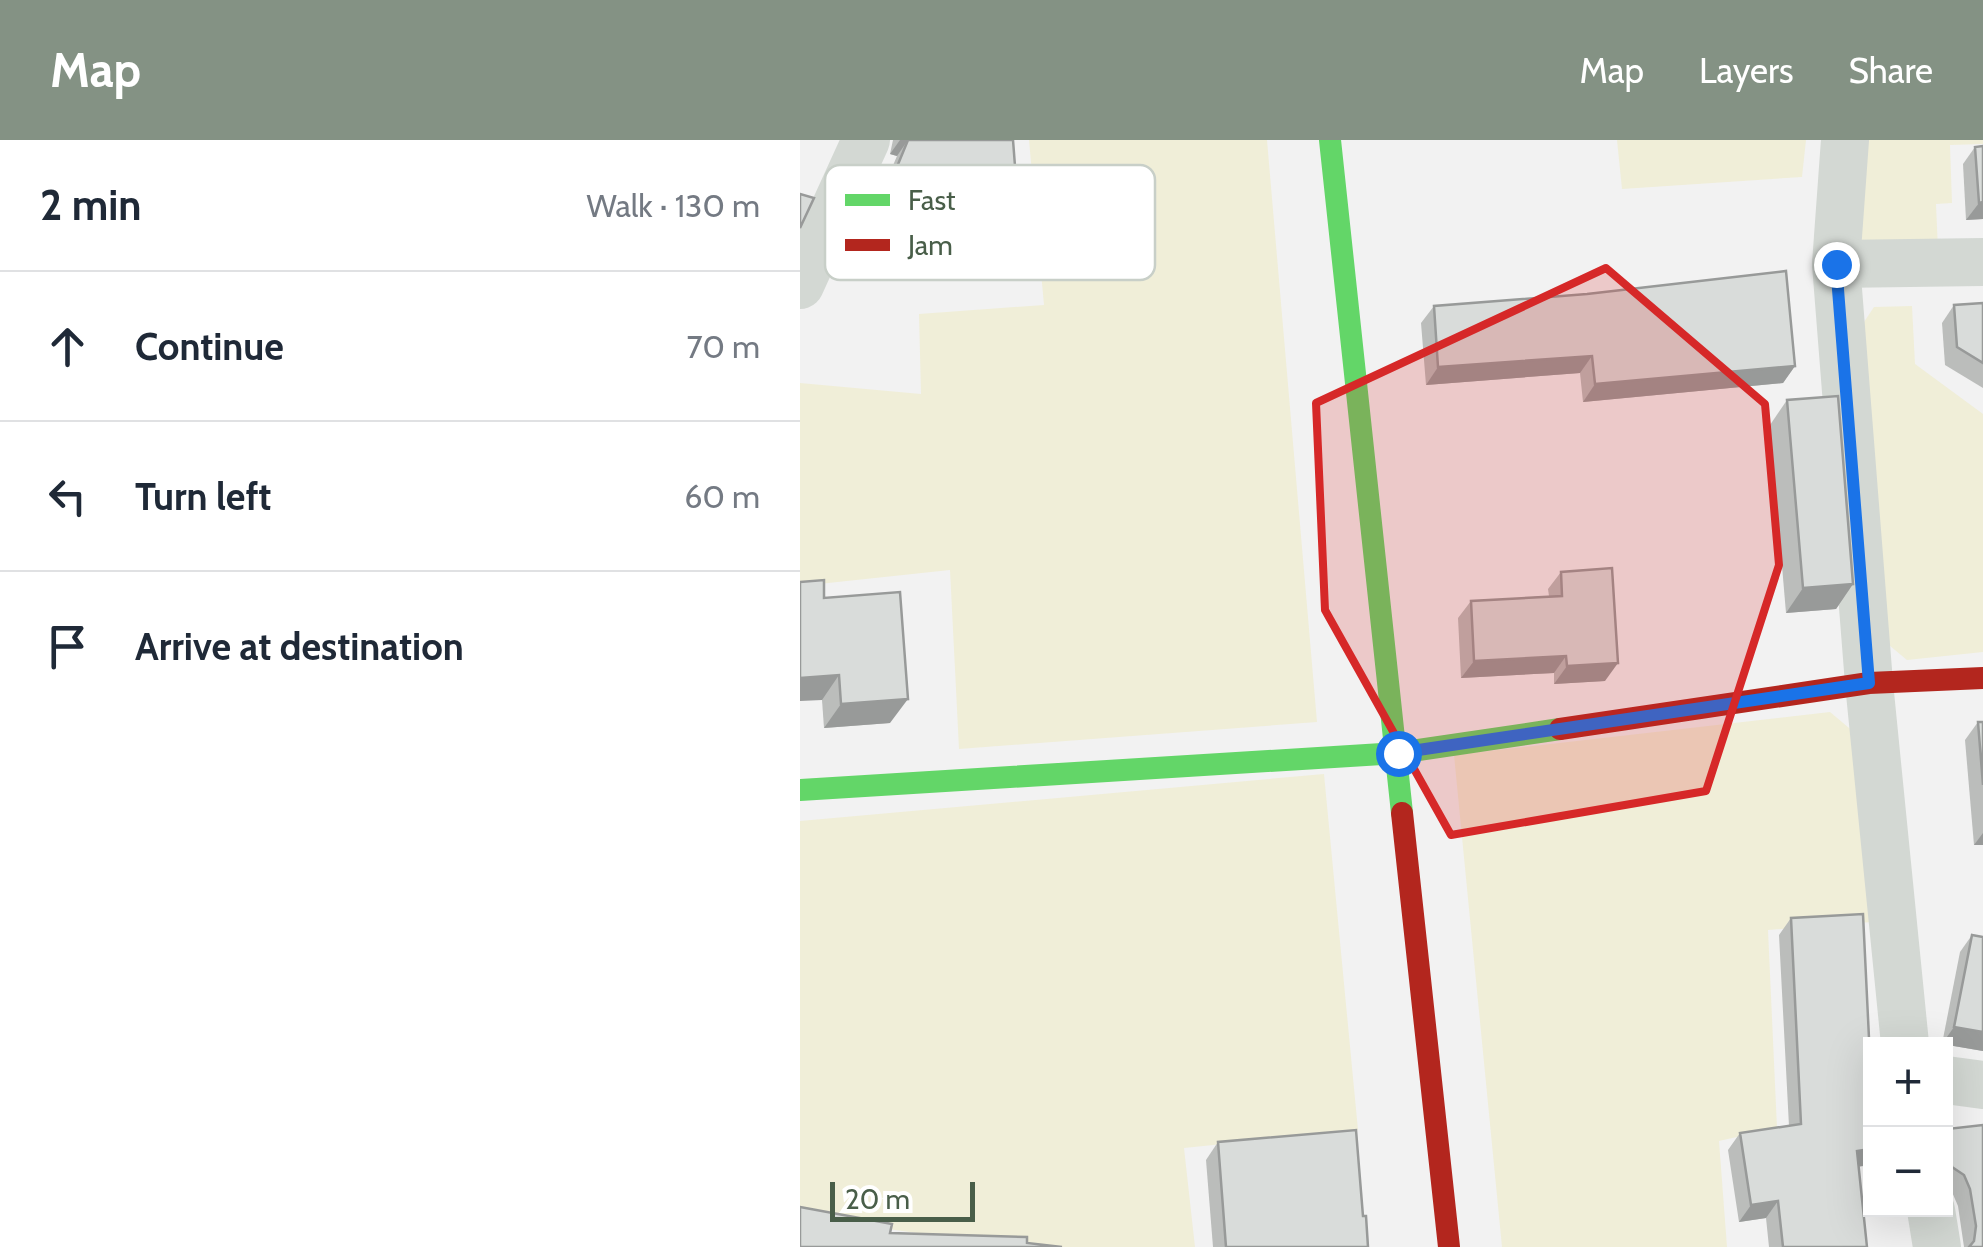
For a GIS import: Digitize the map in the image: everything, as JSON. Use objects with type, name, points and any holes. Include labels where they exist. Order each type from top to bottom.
[{"type":"street","points":[[855,165],[866,140]]},
{"type":"street","points":[[1330,140],[1449,1247]]},
{"type":"street","points":[[1845,140],[1836,264],[1869,683],[1904,1037]]},
{"type":"street","points":[[800,285],[825,230]]},
{"type":"street","points":[[1836,264],[1983,262]]},
{"type":"street","points":[[800,790],[1398,753],[1869,683],[1983,678]]},
{"type":"street","points":[[1953,1081],[1983,1085]]},
{"type":"street","points":[[1932,1217],[1937,1247]]},
{"type":"highlighted area","points":[[1606,268],[1765,404],[1779,565],[1706,791],[1451,835],[1325,610],[1316,403]]},
{"type":"shaded area","points":[[1029,140],[1267,140],[1317,722],[959,749],[950,570],[800,586],[800,383],[921,394],[919,314],[1044,305],[1042,280],[1155,280],[1155,165],[1031,165]]},
{"type":"shaded area","points":[[1617,140],[1806,140],[1802,177],[1622,189]]},
{"type":"shaded area","points":[[1867,140],[1983,140],[1983,144],[1950,145],[1952,203],[1936,204],[1938,250],[1856,243]]},
{"type":"shaded area","points":[[1912,306],[1915,364],[1983,414],[1983,652],[1907,660],[1877,635],[1858,331],[1874,307]]},
{"type":"shaded area","points":[[1830,712],[1861,738],[1872,922],[1768,930],[1777,1128],[1719,1141],[1727,1247],[1502,1247],[1454,755]]},
{"type":"shaded area","points":[[1324,774],[1358,1130],[1184,1148],[1195,1247],[1020,1247],[800,1217],[800,821]]},
{"type":"building","points":[[908,140],[1013,140],[1015,165],[898,165]]},
{"type":"building","points":[[1983,146],[1983,202],[1979,203],[1975,147]]},
{"type":"building","points":[[800,194],[814,198],[800,228]]},
{"type":"building","points":[[1786,271],[1795,366],[1595,384],[1592,356],[1438,367],[1434,306],[1587,294]]},
{"type":"building","points":[[1983,303],[1983,363],[1957,347],[1954,305]]},
{"type":"building","points":[[1838,396],[1853,584],[1803,588],[1787,400]]},
{"type":"building","points":[[1612,568],[1618,663],[1567,666],[1566,656],[1474,661],[1471,601],[1562,596],[1561,572]]},
{"type":"building","points":[[824,580],[824,598],[900,592],[908,699],[841,704],[839,675],[800,678],[800,582]]},
{"type":"building","points":[[1978,722],[1983,722],[1983,785]]},
{"type":"building","points":[[1863,914],[1869,1037],[1863,1037],[1863,1150],[1857,1151],[1867,1247],[1783,1247],[1778,1201],[1751,1205],[1740,1133],[1801,1124],[1791,918]]},
{"type":"building","points":[[1972,935],[1983,937],[1983,1032],[1954,1027]]},
{"type":"building","points":[[1983,1125],[1983,1247],[1969,1247],[1976,1226],[1970,1189],[1964,1175],[1953,1168],[1953,1128]]},
{"type":"building","points":[[1356,1130],[1368,1247],[1226,1247],[1218,1142]]},
{"type":"building","points":[[800,1207],[892,1224],[890,1233],[1027,1237],[1027,1243],[1062,1247],[800,1247]]},
{"type":"traffic: fast","points":[[1330,140],[1402,813]]},
{"type":"traffic: fast","points":[[800,790],[1398,753],[1560,729]]},
{"type":"traffic: jam","points":[[1560,729],[1869,683],[1983,678]]},
{"type":"traffic: jam","points":[[1402,813],[1449,1247]]},
{"type":"route","points":[[1398,753],[1869,683],[1836,264]]}]
